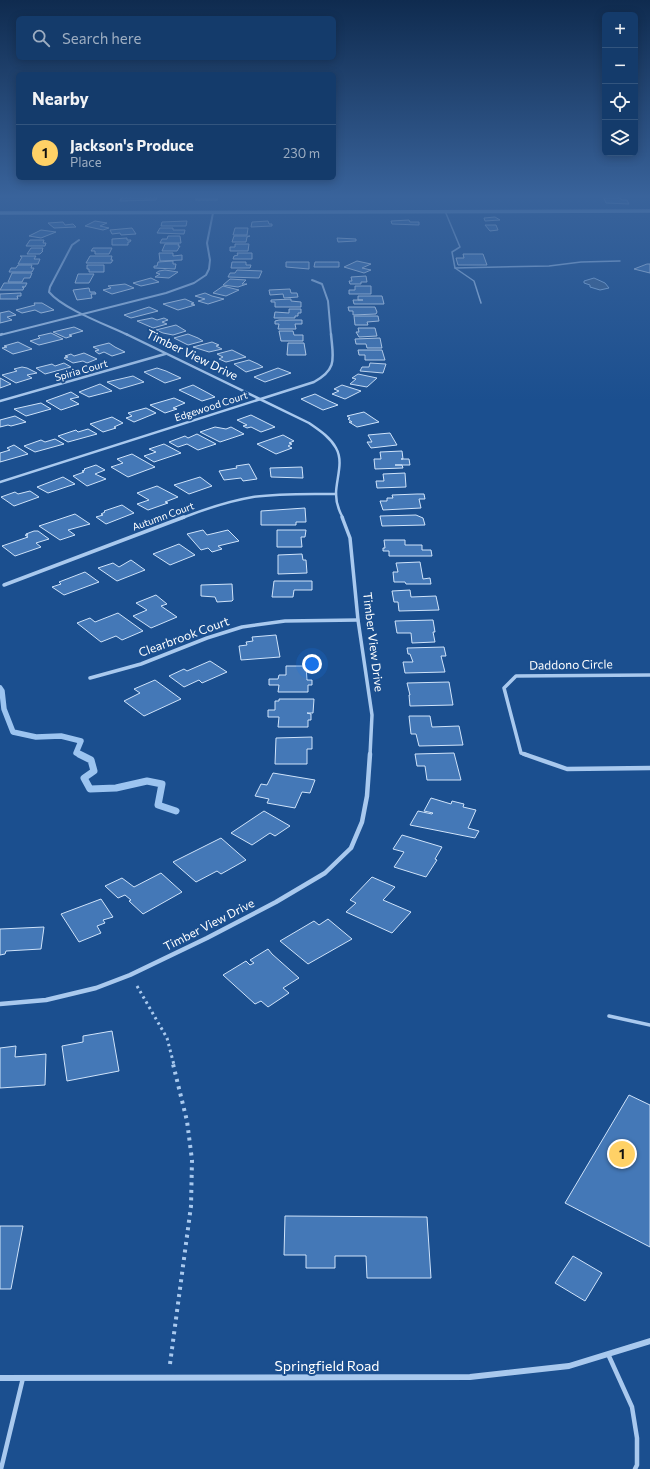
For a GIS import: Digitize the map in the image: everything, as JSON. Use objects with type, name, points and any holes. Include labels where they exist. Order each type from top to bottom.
[{"type":"street","name":"Timber View Drive","points":[[0,1004],[46,1000],[96,988],[130,975],[207,938],[276,902],[325,872],[351,848],[362,822],[367,796],[372,715],[358,620],[350,538],[346,524],[339,511],[336,494],[340,458],[337,449],[327,436],[309,423],[83,314],[53,297],[49,292],[50,287],[62,264]]},
{"type":"street","points":[[0,335],[173,291],[204,277],[210,264]]},
{"type":"street","name":"Edgewood Court","points":[[0,482],[260,399],[322,377],[332,368],[333,362],[328,301],[322,284],[312,280]]},
{"type":"street","name":"Spiria Court","points":[[0,401],[166,354]]},
{"type":"street","name":"Autumn Court","points":[[4,586],[213,507],[252,497],[336,494]]},
{"type":"street","name":"Clearbrook Court","points":[[90,678],[147,662],[209,637],[241,627],[260,623],[358,620]]},
{"type":"street","name":"Daddono Circle","points":[[650,675],[516,676],[504,688],[521,753],[567,769],[650,768]]},
{"type":"street","name":"Springfield Road","points":[[0,1378],[470,1378],[569,1366],[650,1342]]},
{"type":"lane","points":[[454,264],[455,268],[474,279],[477,284],[481,303]]},
{"type":"lane","points":[[455,268],[549,266],[569,264]]},
{"type":"lane","points":[[609,1016],[650,1025]]},
{"type":"lane","points":[[608,1354],[632,1407],[637,1438],[637,1465],[635,1469]]},
{"type":"lane","points":[[2,1469],[23,1378]]},
{"type":"path","points":[[130,975],[167,1038],[187,1121],[192,1160],[191,1206],[168,1378]]},
{"type":"water","points":[[594,278],[605,283],[609,288],[600,290],[590,287],[590,285],[584,283],[584,281]]},
{"type":"building","points":[[158,264],[176,264],[175,269],[154,268],[154,266],[157,266]]},
{"type":"building","points":[[232,264],[251,265],[250,268],[231,268]]},
{"type":"building","points":[[286,264],[309,264],[309,269],[286,267]]},
{"type":"building","points":[[315,264],[339,264],[339,267],[314,267]]},
{"type":"building","points":[[351,264],[369,264],[371,264],[362,268],[371,270],[364,273],[344,267]]},
{"type":"building","points":[[458,264],[486,264],[487,265],[458,265]]},
{"type":"building","points":[[650,264],[650,273],[634,269]]},
{"type":"building","points":[[18,265],[32,265],[31,268],[34,268],[32,272],[9,272],[11,268],[16,268]]},
{"type":"building","points":[[87,265],[104,265],[104,272],[89,272]]},
{"type":"building","points":[[165,270],[178,272],[169,278],[155,277],[160,274],[156,273]]},
{"type":"building","points":[[237,270],[262,271],[259,278],[228,277],[230,273],[235,273]]},
{"type":"building","points":[[12,273],[32,273],[30,278],[24,278],[22,282],[8,282]]},
{"type":"building","points":[[78,274],[94,274],[89,283],[75,283]]},
{"type":"building","points":[[366,276],[367,282],[361,282],[361,284],[350,284],[349,281],[352,281],[351,277]]},
{"type":"building","points":[[151,278],[159,282],[141,286],[133,283]]},
{"type":"building","points":[[230,279],[246,280],[242,284],[247,284],[238,287],[223,285]]},
{"type":"building","points":[[4,283],[27,283],[23,290],[0,290]]},
{"type":"building","points":[[125,284],[134,288],[112,294],[103,290],[111,288],[108,286]]},
{"type":"building","points":[[223,286],[239,290],[226,296],[213,293]]},
{"type":"building","points":[[355,286],[371,286],[371,294],[349,294],[349,290],[355,290]]},
{"type":"building","points":[[89,288],[90,292],[95,292],[96,294],[91,294],[92,298],[77,300],[73,290]]},
{"type":"building","points":[[290,289],[291,293],[297,293],[298,297],[284,298],[283,294],[270,295],[269,290]]},
{"type":"building","points":[[21,293],[21,296],[17,296],[18,299],[0,299],[0,294]]},
{"type":"building","points":[[205,293],[224,299],[208,304],[198,301],[205,299],[195,296]]},
{"type":"building","points":[[358,296],[382,296],[384,304],[354,304],[353,300],[358,300]]},
{"type":"building","points":[[185,299],[194,303],[191,304],[195,305],[178,310],[163,304]]},
{"type":"building","points":[[291,299],[291,301],[301,302],[301,307],[275,307],[275,302],[271,302],[271,300]]},
{"type":"building","points":[[34,303],[42,303],[54,310],[41,313],[35,310],[22,313],[16,310],[35,305]]},
{"type":"building","points":[[149,307],[158,311],[131,318],[124,315]]},
{"type":"building","points":[[348,307],[375,307],[377,312],[376,314],[353,315],[353,311],[349,311]]},
{"type":"building","points":[[289,309],[301,309],[301,313],[298,313],[298,316],[295,316],[295,318],[274,318],[275,312],[289,313]]},
{"type":"building","points":[[9,311],[16,315],[7,317],[12,320],[0,323],[0,313]]},
{"type":"building","points":[[354,316],[378,316],[379,321],[367,322],[368,325],[355,325]]},
{"type":"building","points":[[152,318],[157,320],[164,318],[168,320],[162,322],[167,324],[153,328],[137,321]]},
{"type":"building","points":[[302,320],[302,324],[295,324],[296,329],[278,329],[279,324],[275,324],[275,321]]},
{"type":"building","points":[[176,325],[186,331],[173,335],[156,330]]},
{"type":"building","points":[[74,327],[83,331],[69,335],[72,336],[66,338],[53,332]]},
{"type":"building","points":[[358,328],[375,328],[377,336],[359,337],[356,332],[359,332]]},
{"type":"building","points":[[279,331],[293,331],[294,335],[303,335],[303,341],[281,341]]},
{"type":"building","points":[[51,333],[63,339],[39,345],[30,341],[40,338],[38,336]]},
{"type":"building","points":[[188,334],[203,341],[188,345],[174,338]]},
{"type":"building","points":[[380,338],[382,348],[367,348],[366,344],[356,344],[355,339]]},
{"type":"building","points":[[18,342],[32,349],[13,354],[2,348],[7,347],[4,346]]},
{"type":"building","points":[[212,342],[219,345],[216,346],[222,349],[209,352],[193,347]]},
{"type":"building","points":[[109,343],[125,352],[112,356],[104,352],[99,354],[95,351],[99,350],[93,347]]},
{"type":"building","points":[[288,343],[304,343],[306,355],[287,355]]},
{"type":"building","points":[[232,350],[246,357],[226,362],[219,359],[223,357],[217,354]]},
{"type":"building","points":[[358,350],[382,350],[385,360],[365,360],[365,355],[359,355]]},
{"type":"building","points":[[84,353],[97,359],[87,363],[83,361],[73,363],[64,358],[68,357],[65,356],[71,354],[74,356]]},
{"type":"building","points":[[249,360],[263,367],[246,372],[234,364]]},
{"type":"building","points":[[64,363],[71,367],[45,374],[36,368],[52,364],[55,366]]},
{"type":"building","points":[[370,363],[386,364],[383,373],[360,371],[362,367],[369,367]]},
{"type":"building","points":[[22,367],[37,373],[27,375],[32,378],[16,383],[2,375],[17,371],[14,369]]},
{"type":"building","points":[[157,368],[181,378],[165,383],[144,372]]},
{"type":"building","points":[[278,368],[291,373],[265,382],[254,377]]},
{"type":"building","points":[[358,374],[377,378],[367,387],[350,384],[356,379],[352,378]]},
{"type":"building","points":[[133,376],[144,382],[120,389],[107,382]]},
{"type":"building","points":[[0,378],[11,384],[0,388]]},
{"type":"building","points":[[100,384],[112,391],[89,397],[79,392]]},
{"type":"building","points":[[193,385],[215,397],[202,401],[179,390]]},
{"type":"building","points":[[342,385],[361,391],[345,399],[332,394],[339,391],[334,389]]},
{"type":"building","points":[[71,392],[79,397],[70,399],[79,404],[61,410],[46,401]]},
{"type":"building","points":[[315,394],[338,405],[323,410],[301,399]]},
{"type":"building","points":[[174,398],[185,403],[173,408],[177,409],[165,413],[150,405]]},
{"type":"building","points":[[41,403],[51,409],[26,416],[14,409]]},
{"type":"building","points":[[146,408],[156,413],[134,422],[126,418],[132,416],[128,413]]},
{"type":"building","points":[[364,412],[379,422],[357,427],[349,422],[352,422],[347,416]]},
{"type":"building","points":[[251,415],[275,427],[261,432],[251,427],[247,428],[243,426],[247,425],[237,420]]},
{"type":"building","points":[[15,416],[26,422],[0,427],[0,420]]},
{"type":"building","points":[[112,417],[123,423],[114,427],[116,428],[103,432],[90,424]]},
{"type":"building","points":[[215,427],[226,429],[231,427],[244,434],[220,442],[200,432]]},
{"type":"building","points":[[88,429],[97,434],[68,442],[58,436],[76,430],[78,432]]},
{"type":"building","points":[[390,433],[397,445],[371,448],[367,442],[372,442],[368,435]]},
{"type":"building","points":[[197,434],[216,444],[198,450],[187,444],[178,447],[169,442],[185,436],[188,438]]},
{"type":"building","points":[[283,435],[294,441],[289,443],[292,444],[288,446],[292,448],[276,454],[257,444]]},
{"type":"building","points":[[55,439],[64,444],[35,452],[24,446],[41,440],[45,442]]},
{"type":"building","points":[[164,444],[181,453],[154,462],[144,456],[156,452],[149,449]]},
{"type":"building","points":[[14,445],[28,454],[0,462],[0,453],[10,450],[7,448]]},
{"type":"building","points":[[402,451],[403,459],[409,459],[410,465],[402,465],[403,468],[375,469],[374,459],[381,459],[380,452]]},
{"type":"building","points":[[132,454],[155,467],[128,477],[111,467],[123,463],[117,459]]},
{"type":"building","points":[[249,464],[257,479],[243,481],[241,478],[224,480],[219,471],[237,468],[236,466]]},
{"type":"building","points":[[96,465],[105,470],[95,474],[106,479],[87,486],[73,476],[84,472],[82,471],[85,470],[84,469]]},
{"type":"building","points":[[302,467],[303,478],[271,477],[270,468]]},
{"type":"building","points":[[405,473],[406,487],[377,488],[376,481],[384,481],[383,474]]},
{"type":"building","points":[[63,477],[75,484],[48,493],[37,487]]},
{"type":"building","points":[[200,477],[212,486],[189,494],[174,485]]},
{"type":"building","points":[[157,486],[178,497],[165,502],[168,503],[148,510],[137,504],[149,500],[137,493]]},
{"type":"building","points":[[30,491],[39,497],[14,506],[1,497],[15,492],[18,494]]},
{"type":"building","points":[[424,494],[425,499],[419,499],[421,508],[383,510],[380,501],[387,501],[387,498],[393,498],[392,495]]},
{"type":"building","points":[[122,505],[134,513],[106,524],[96,517],[103,515],[101,514],[105,512],[104,511]]},
{"type":"building","points":[[305,508],[306,522],[296,522],[296,525],[261,525],[261,511]]},
{"type":"building","points":[[75,514],[90,524],[68,530],[75,535],[60,540],[39,526]]},
{"type":"building","points":[[416,515],[423,518],[425,525],[382,526],[380,516]]},
{"type":"building","points":[[203,530],[207,535],[228,530],[239,541],[218,546],[222,549],[212,552],[208,548],[201,550],[187,534]]},
{"type":"building","points":[[277,530],[306,530],[305,537],[301,537],[302,547],[277,547]]},
{"type":"building","points":[[38,531],[49,539],[36,543],[41,547],[15,556],[2,546],[28,537],[25,535],[28,535],[26,534]]},
{"type":"building","points":[[384,540],[405,540],[405,545],[422,545],[422,550],[431,550],[432,556],[389,556],[389,551],[383,551],[383,548],[385,548]]},
{"type":"building","points":[[179,544],[195,555],[170,565],[153,554]]},
{"type":"building","points":[[302,554],[303,560],[306,560],[307,573],[278,574],[278,555]]},
{"type":"building","points":[[131,560],[145,570],[117,581],[98,568],[113,563],[119,567]]},
{"type":"building","points":[[420,562],[423,579],[430,578],[431,584],[406,584],[405,582],[394,582],[393,572],[398,572],[396,563]]},
{"type":"building","points":[[85,572],[99,582],[64,595],[52,587],[61,584],[59,582]]},
{"type":"building","points":[[274,581],[312,581],[312,590],[294,590],[293,597],[272,597]]},
{"type":"building","points":[[232,584],[232,601],[217,602],[215,597],[201,596],[201,585]]},
{"type":"building","points":[[410,590],[411,597],[436,596],[439,610],[399,611],[398,602],[394,602],[392,591]]},
{"type":"building","points":[[156,595],[167,604],[161,606],[177,617],[151,628],[133,616],[147,610],[136,603]]},
{"type":"building","points":[[118,613],[143,631],[122,640],[116,636],[101,642],[77,623],[90,618],[95,622]]},
{"type":"building","points":[[433,620],[435,642],[412,643],[411,633],[397,633],[395,621]]},
{"type":"building","points":[[276,635],[280,657],[241,660],[239,646],[247,645],[246,642],[253,641],[252,637]]},
{"type":"building","points":[[444,647],[446,656],[441,656],[445,672],[405,673],[403,662],[413,662],[410,654],[408,654],[407,648]]},
{"type":"building","points":[[210,661],[227,672],[202,683],[199,680],[184,687],[169,676],[184,669],[187,671]]},
{"type":"building","points":[[286,666],[306,666],[307,680],[312,680],[312,685],[308,685],[308,692],[278,692],[279,685],[269,685],[269,679],[278,679],[279,675],[286,675]]},
{"type":"building","points":[[155,680],[181,699],[144,716],[124,701],[140,693],[134,689]]},
{"type":"building","points":[[449,682],[453,705],[410,706],[410,695],[407,683]]},
{"type":"building","points":[[279,699],[314,699],[313,713],[307,713],[311,714],[311,720],[308,720],[308,727],[278,727],[279,717],[268,717],[268,710],[275,710],[275,701],[279,701]]},
{"type":"building","points":[[409,716],[430,716],[432,727],[459,726],[463,745],[419,746],[416,734],[411,734]]},
{"type":"building","points":[[312,737],[312,749],[307,749],[307,764],[275,764],[276,738]]},
{"type":"building","points":[[454,753],[461,780],[427,780],[425,766],[417,766],[415,754]]},
{"type":"building","points":[[273,773],[315,780],[310,793],[302,792],[295,808],[267,803],[269,799],[255,796],[261,784],[267,785]]},
{"type":"building","points":[[431,798],[451,804],[452,801],[464,804],[463,807],[476,810],[468,828],[479,831],[475,838],[410,825],[418,811],[433,813],[424,811]]},
{"type":"building","points":[[264,811],[290,826],[275,836],[270,833],[252,845],[231,833]]},
{"type":"building","points":[[402,835],[442,847],[435,859],[437,860],[426,877],[394,867],[404,852],[393,849]]},
{"type":"building","points":[[221,838],[246,860],[221,874],[217,871],[196,882],[173,862]]},
{"type":"building","points":[[161,873],[182,892],[143,914],[129,901],[131,900],[125,895],[118,898],[105,886],[122,878],[134,887]]},
{"type":"building","points":[[372,877],[395,887],[383,900],[411,912],[392,933],[346,912],[356,903],[350,900]]},
{"type":"building","points":[[101,899],[113,917],[103,920],[105,923],[97,926],[101,933],[79,942],[61,914]]},
{"type":"building","points":[[328,919],[352,939],[308,964],[280,941],[314,921],[319,925]]},
{"type":"building","points":[[44,927],[41,949],[6,951],[5,954],[0,955],[0,929]]},
{"type":"building","points":[[268,949],[299,978],[283,988],[289,993],[268,1007],[261,1001],[255,1004],[223,975],[246,961],[250,965],[254,963],[250,960]]},
{"type":"building","points":[[112,1031],[119,1071],[67,1081],[62,1046],[83,1042],[83,1036]]},
{"type":"building","points":[[16,1046],[15,1057],[46,1054],[45,1085],[0,1088],[0,1048]]},
{"type":"building","points":[[629,1095],[650,1105],[650,1247],[565,1203]]},
{"type":"building","points":[[285,1216],[427,1217],[431,1278],[367,1278],[366,1256],[335,1256],[335,1268],[306,1268],[306,1255],[284,1255]]},
{"type":"building","points":[[0,1226],[23,1226],[11,1289],[0,1289]]},
{"type":"building","points":[[573,1256],[602,1273],[585,1301],[555,1283]]},
{"type":"waterway","points":[[0,688],[2,691],[4,709],[13,732],[36,737],[61,736],[81,741],[76,753],[81,755]]},
{"type":"waterway","points":[[81,755],[91,760],[94,771],[84,778],[90,789],[116,788],[147,781],[162,784],[158,805],[176,811]]},
{"type":"place","name":"Jackson's Produce","points":[[622,1154]]}]
